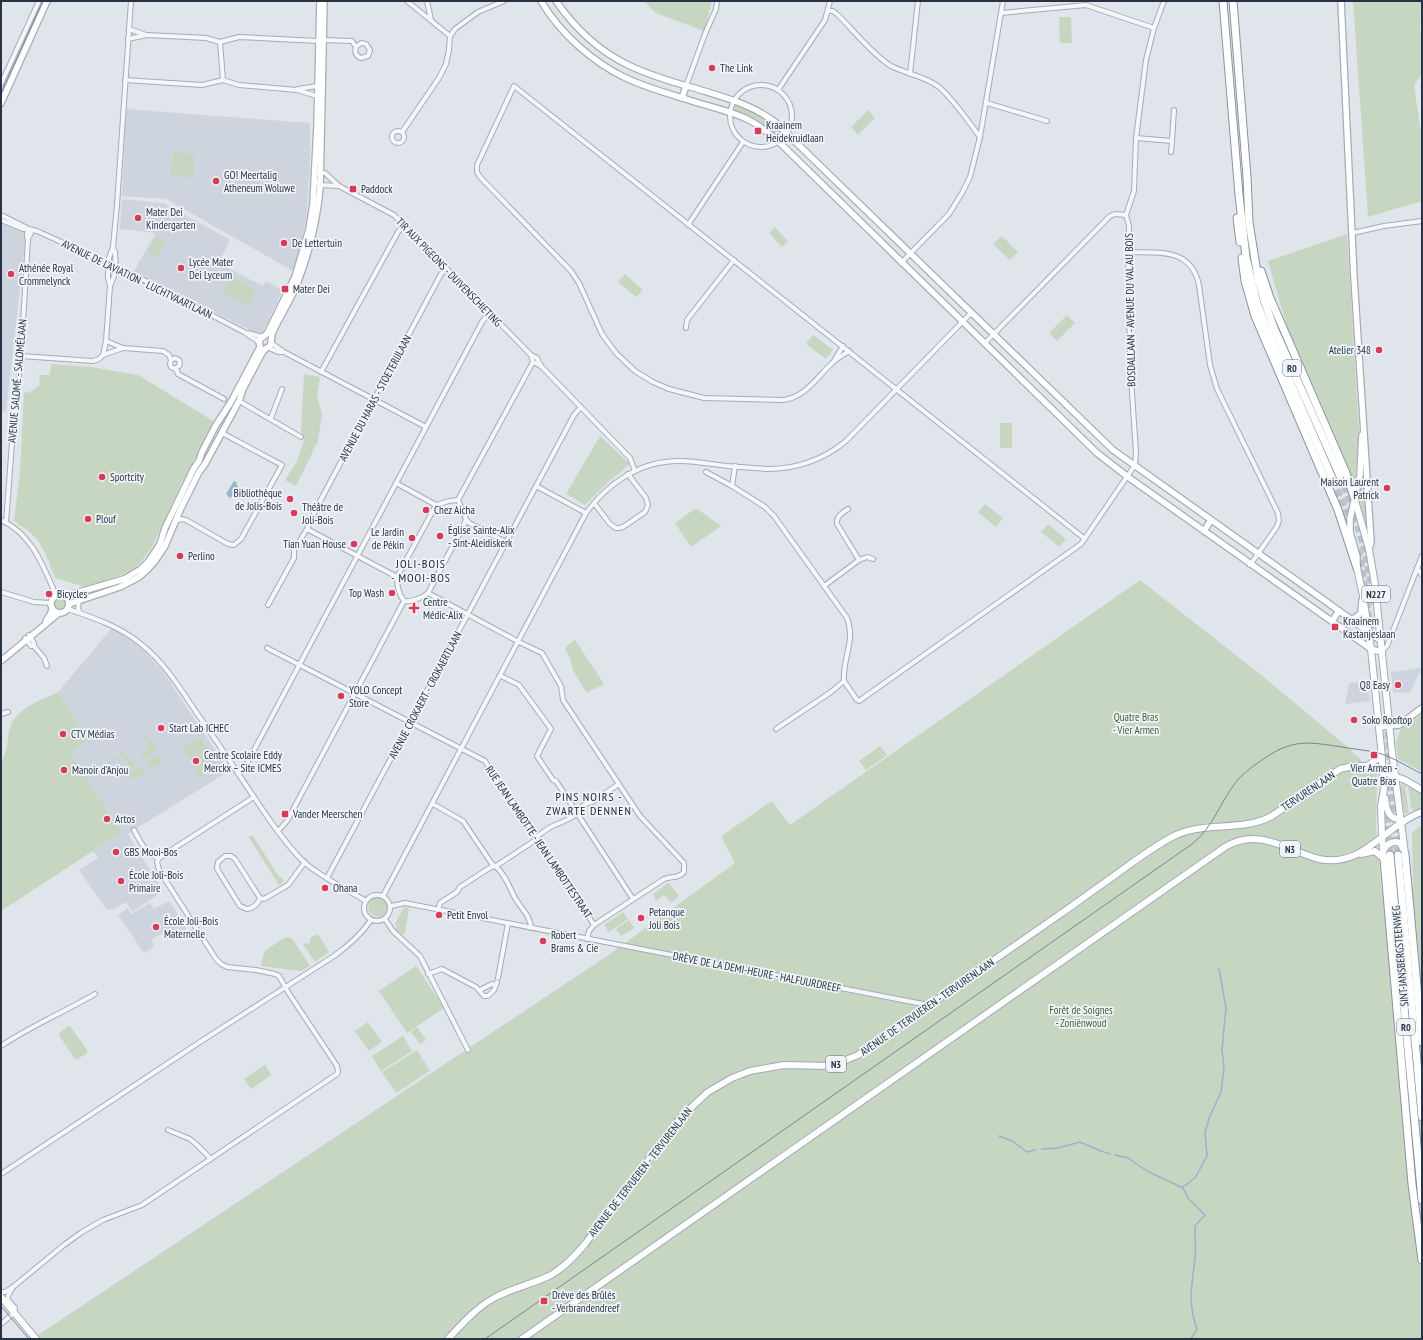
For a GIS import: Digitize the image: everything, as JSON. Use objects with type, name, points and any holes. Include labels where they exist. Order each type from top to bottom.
[{"type":"highway","points":[[1223,1],[1239,195],[1236,202],[1238,229],[1255,316],[1338,510],[1357,568]]},
{"type":"highway","name":"R0","points":[[1233,1],[1249,222],[1264,300],[1274,328],[1340,476]]},
{"type":"highway","points":[[1256,255],[1270,298],[1354,482],[1354,497]]},
{"type":"highway","name":"R0","points":[[1248,280],[1268,331],[1333,480]]},
{"type":"highway","points":[[1401,854],[1422,1042]]},
{"type":"highway","name":"SINT-JANSBERGSTEENWEG","points":[[1401,854],[1422,1117]]},
{"type":"highway","points":[[1386,855],[1412,1184],[1422,1260]]},
{"type":"highway","name":"SINT-JANSBERGSTEENWEG","points":[[1386,855],[1422,1200]]},
{"type":"main road","points":[[1354,497],[1369,549]]},
{"type":"main road","name":"N227","points":[[1369,549],[1375,585],[1400,822]]},
{"type":"main road","name":"N227","points":[[1357,568],[1369,632],[1384,789],[1388,812],[1400,822]]},
{"type":"main road","points":[[1367,766],[1382,756]]},
{"type":"main road","name":"TERVURENLAAN","points":[[1263,820],[1340,770],[1354,766],[1367,766],[1395,776],[1422,790]]},
{"type":"main road","points":[[1384,789],[1382,806],[1382,837],[1386,855]]},
{"type":"main road","points":[[1401,854],[1400,822],[1422,812]]},
{"type":"main road","name":"AVENUE DE TERVUEREN - TERVURENLAAN","points":[[448,1339],[467,1318],[493,1299],[516,1288],[551,1275],[571,1260],[585,1244],[681,1117],[708,1092],[732,1078],[750,1071],[784,1065],[825,1066],[842,1062],[858,1055],[1090,894],[1154,847],[1173,836],[1188,830],[1240,826],[1263,820]]},
{"type":"main road","name":"N3","points":[[522,1339],[1225,847],[1238,841],[1255,838],[1269,841],[1326,861],[1343,860],[1355,856],[1400,822]]},
{"type":"main road","points":[[1386,855],[1388,844],[1393,842],[1397,842],[1401,846],[1401,854]]},
{"type":"main road","points":[[1355,856],[1375,851],[1386,855]]},
{"type":"main road","points":[[1,1297],[36,1339]]},
{"type":"street","points":[[1,84],[39,1]]},
{"type":"street","points":[[1,103],[47,1]]},
{"type":"street","points":[[110,286],[108,278],[108,263],[113,247],[131,1]]},
{"type":"street","points":[[1,658],[58,613],[64,612],[68,606],[79,600],[120,587],[144,573],[160,553],[199,472],[239,401],[243,389],[295,277],[309,229],[313,204],[314,181],[317,173],[321,40],[320,1]]},
{"type":"street","points":[[1,661],[48,618],[52,599],[56,595],[61,594],[66,596],[124,579],[141,569],[149,561],[160,544],[194,468],[199,461],[216,425],[265,343],[296,286],[313,236],[319,206],[320,185],[317,173],[317,86],[324,1]]},
{"type":"street","points":[[407,1],[450,36]]},
{"type":"street","points":[[427,1],[431,20]]},
{"type":"street","points":[[402,132],[439,78],[446,64],[450,36],[460,24],[494,4],[504,1]]},
{"type":"street","points":[[541,1],[560,27],[581,48],[596,60],[625,78],[730,113],[754,123],[779,142],[1097,454],[1250,565],[1332,621],[1371,650],[1381,652],[1387,646],[1422,556]]},
{"type":"street","points":[[556,1],[566,15],[582,32],[616,58],[638,70],[735,100],[767,116],[788,133],[993,335],[1113,450],[1380,640]]},
{"type":"street","points":[[682,98],[705,34],[716,9],[717,1]]},
{"type":"street","points":[[778,90],[819,30],[828,11],[830,1]]},
{"type":"street","points":[[910,74],[918,1]]},
{"type":"street","points":[[901,262],[949,214],[962,193],[974,162],[980,137],[987,103],[1003,1]]},
{"type":"street","name":"BOSDALLAAN - AVENUE DU VAL AU BOIS","points":[[1135,467],[1136,453],[1131,377],[1128,252],[1129,223],[1126,215],[1134,191],[1136,138],[1146,60],[1154,28],[1164,1]]},
{"type":"street","name":"N227","points":[[1341,1],[1363,427],[1360,475],[1354,482]]},
{"type":"street","points":[[1002,13],[1084,5],[1089,3],[1154,28]]},
{"type":"street","points":[[828,11],[838,14],[876,54],[886,62],[910,74],[928,80],[941,89],[980,137]]},
{"type":"street","points":[[129,28],[147,35]]},
{"type":"street","points":[[128,39],[147,35],[206,38],[220,42],[239,37],[352,40],[356,47]]},
{"type":"street","points":[[220,42],[223,80]]},
{"type":"street","points":[[125,80],[202,85],[223,80],[239,85],[297,90],[317,96]]},
{"type":"street","points":[[768,85],[778,90],[783,93],[789,102],[792,111],[791,125],[788,133],[779,142],[768,147],[754,147],[744,142],[737,136],[731,125],[730,113],[735,100],[741,92],[750,86],[768,85]]},
{"type":"street","points":[[297,90],[317,86]]},
{"type":"street","points":[[849,351],[833,363],[801,395],[789,400],[704,398],[669,389],[635,372],[616,354],[602,334],[579,283],[571,271],[480,177],[477,172],[477,165],[514,86],[842,346],[849,351],[1085,538]]},
{"type":"street","points":[[987,103],[1047,121]]},
{"type":"street","points":[[1171,152],[1174,110]]},
{"type":"street","points":[[1136,138],[1172,141]]},
{"type":"street","points":[[688,224],[744,142]]},
{"type":"street","name":"TIR AUX PIGEONS - DUIVENSCHIETING","points":[[317,173],[325,173],[339,186]]},
{"type":"street","points":[[314,181],[320,185]]},
{"type":"street","name":"TIR AUX PIGEONS - DUIVENSCHIETING","points":[[320,185],[333,184],[339,186],[394,215],[489,313],[531,355],[537,358],[541,366],[630,458],[635,470]]},
{"type":"street","points":[[984,344],[1110,216],[1113,214],[1126,215]]},
{"type":"street","name":"AVENUE DE L'AVIATION - LUCHTVAARTLAAN","points":[[1,215],[29,229],[37,231],[108,263],[244,332],[278,352],[284,352],[426,427]]},
{"type":"street","name":"AVENUE DE L'AVIATION - LUCHTVAARTLAAN","points":[[1,220],[23,229],[29,229]]},
{"type":"street","points":[[1353,233],[1384,226],[1422,221]]},
{"type":"street","points":[[321,372],[398,232],[404,225]]},
{"type":"street","name":"AVENUE SALOMÉ - SALOMÉLAAN","points":[[6,523],[21,356],[28,239],[27,233],[29,229]]},
{"type":"street","points":[[103,355],[106,341],[110,286],[116,271],[115,252],[113,247]]},
{"type":"street","points":[[1128,252],[1174,254],[1188,262],[1196,275],[1199,285],[1210,365],[1217,389],[1278,513],[1279,521],[1276,528],[1250,565]]},
{"type":"street","points":[[686,328],[686,320],[734,260]]},
{"type":"street","name":"AVENUE DU HARAS - STOETERIJLAAN","points":[[268,605],[294,558],[294,550],[307,529],[441,274],[447,269]]},
{"type":"street","points":[[237,772],[245,767],[482,322],[489,313]]},
{"type":"street","points":[[383,896],[501,676],[586,513],[608,488],[635,470],[655,464],[678,461],[780,469],[800,466],[822,458],[835,451],[846,441],[898,390],[972,313]]},
{"type":"street","points":[[106,341],[123,348],[163,351],[169,355],[171,360],[170,365],[172,368],[176,368]]},
{"type":"street","points":[[833,363],[842,346]]},
{"type":"street","points":[[21,356],[93,361],[99,359],[103,355],[123,348]]},
{"type":"street","name":"TIR AUX PIGEONS - DUIVENSCHIETING","points":[[531,355],[533,362],[541,366]]},
{"type":"street","points":[[171,360],[175,358],[179,360],[180,365],[176,368]]},
{"type":"street","points":[[458,500],[533,362]]},
{"type":"street","points":[[176,368],[178,374],[224,399]]},
{"type":"street","points":[[271,418],[282,389]]},
{"type":"street","points":[[239,401],[301,436]]},
{"type":"street","name":"AVENUE CROKAERT - CROKAERTLAAN","points":[[327,878],[574,415],[581,407]]},
{"type":"street","name":"N227","points":[[1363,427],[1365,435],[1371,542],[1369,549]]},
{"type":"street","points":[[175,521],[186,520],[228,544],[234,545],[241,539],[282,465],[222,433]]},
{"type":"street","points":[[732,486],[736,466]]},
{"type":"street","points":[[706,472],[732,486],[765,507],[774,516],[847,618],[850,631],[844,681],[859,701],[1081,544],[1135,467]]},
{"type":"street","points":[[594,503],[610,524],[616,528],[623,527],[645,512],[648,505],[646,498],[628,474]]},
{"type":"street","points":[[396,483],[436,505]]},
{"type":"street","points":[[536,486],[586,513]]},
{"type":"street","name":"N227","points":[[1354,497],[1350,514],[1350,525],[1358,557],[1357,568]]},
{"type":"street","points":[[458,500],[436,505],[397,577],[400,595],[404,601],[409,602],[428,593],[466,519]]},
{"type":"street","points":[[458,500],[469,523],[506,542]]},
{"type":"street","points":[[848,509],[838,516],[836,520],[859,560]]},
{"type":"street","points":[[1,520],[21,534],[33,546],[56,595]]},
{"type":"street","points":[[1204,531],[1211,520]]},
{"type":"street","points":[[307,529],[397,577]]},
{"type":"street","points":[[824,586],[859,560],[867,558],[873,559]]},
{"type":"street","points":[[1417,568],[1422,575]]},
{"type":"street","points":[[1,592],[51,606],[58,613]]},
{"type":"street","points":[[428,593],[467,615],[542,653],[560,683],[563,700],[640,816],[682,861],[684,872],[675,878],[664,879],[594,925],[589,930],[587,939]]},
{"type":"street","points":[[66,596],[68,606],[80,613],[108,623],[127,634],[141,644],[162,663],[286,843],[305,862],[327,878],[366,901]]},
{"type":"street","points":[[1350,618],[1355,618],[1360,613],[1363,596]]},
{"type":"street","points":[[79,600],[78,608],[80,613]]},
{"type":"street","points":[[278,831],[287,821],[404,601]]},
{"type":"street","points":[[1332,621],[1339,611]]},
{"type":"street","points":[[27,637],[31,646],[34,646],[44,658],[47,666]]},
{"type":"street","name":"RUE JEAN LAMBOTTE - JEAN LAMBOTTESTRAAT","points":[[267,648],[461,750],[485,761],[505,794],[510,797],[567,888],[575,896],[594,925]]},
{"type":"street","points":[[501,676],[519,685],[550,729],[537,756],[553,780],[556,781],[633,899]]},
{"type":"street","points":[[776,729],[831,692],[844,681]]},
{"type":"street","points":[[1379,727],[1399,725],[1422,708]]},
{"type":"street","points":[[1,714],[8,712]]},
{"type":"street","points":[[438,910],[440,903],[457,892],[460,887],[491,867],[496,866],[537,839],[538,836],[554,825],[559,825],[577,813],[579,809],[619,784]]},
{"type":"street","points":[[1,1292],[5,1292],[13,1287],[82,1232],[103,1220],[142,1205],[337,1074],[337,1066],[279,976],[275,974],[227,967],[221,964],[216,959],[159,870],[157,862],[159,858],[254,797]]},
{"type":"street","points":[[433,804],[463,821],[492,864],[496,866],[512,890],[513,894],[528,916],[531,923],[531,928]]},
{"type":"street","points":[[134,830],[147,852],[154,857],[159,858]]},
{"type":"street","points":[[225,856],[231,856],[235,859],[260,898],[258,903],[250,908],[247,909],[240,906],[218,870],[220,860],[225,856]]},
{"type":"street","points":[[260,898],[264,899],[288,885],[305,862]]},
{"type":"street","points":[[374,895],[383,896],[391,906],[390,913],[385,919],[380,921],[371,920],[367,917],[364,909],[366,901],[374,895]]},
{"type":"street","name":"DRÈVE DE LA DEMI-HEURE - HALFUURDREEF","points":[[391,906],[405,903],[923,1004],[926,1008]]},
{"type":"street","points":[[385,919],[393,931],[420,956],[468,1050]]},
{"type":"street","points":[[1,1174],[347,947],[358,937],[371,920]]},
{"type":"street","points":[[428,974],[442,969],[476,987],[484,996],[488,996],[496,987],[508,923]]},
{"type":"street","points":[[480,990],[496,982]]},
{"type":"street","points":[[1,1046],[34,1026],[95,994]]},
{"type":"street","points":[[168,1130],[190,1139],[211,1159]]},
{"type":"street","points":[[1,1324],[14,1313],[15,1308],[8,1301],[7,1297],[13,1287]]},
{"type":"shaded area","name":"GO! Meertalig Atheneum Woluwe","points":[[126,109],[310,123],[310,167],[306,220],[293,271],[166,199],[122,196]]},
{"type":"shaded area","name":"Lycée Mater Dei Lyceum","points":[[122,199],[164,203],[230,240],[218,263],[263,286],[266,281],[283,290],[263,332],[259,334],[255,333],[134,271],[156,233],[120,229]]},
{"type":"shaded area","name":"Athénée Royal Crommelynck","points":[[1,223],[26,234],[6,412],[1,411]]},
{"type":"shaded area","points":[[112,628],[139,646],[162,670],[229,771],[126,835],[130,835],[130,838],[163,891],[132,912],[126,902],[111,910],[107,910],[79,870],[98,858],[93,851],[122,832],[71,755],[87,739],[58,692]]},
{"type":"shaded area","points":[[1422,668],[1410,692],[1393,693],[1391,672]]},
{"type":"shaded area","points":[[1367,681],[1370,701],[1345,704],[1349,683]]},
{"type":"shaded area","name":"École Joli-Bois Maternelle","points":[[169,901],[185,925],[186,932],[175,935],[170,928],[151,940],[154,947],[144,953],[118,915],[128,908],[131,914],[150,903],[154,909]]},
{"type":"green space","points":[[644,1],[712,1],[704,31],[656,13]]},
{"type":"green space","points":[[1353,1],[1421,1],[1420,33],[1422,35],[1422,74],[1414,85],[1421,133],[1422,132],[1422,201],[1368,217]]},
{"type":"green space","points":[[1059,17],[1071,17],[1072,43],[1060,43]]},
{"type":"green space","points":[[737,104],[770,120],[784,132],[783,135],[778,138],[735,112],[734,107]]},
{"type":"green space","points":[[868,110],[875,118],[858,135],[851,127]]},
{"type":"green space","points":[[173,150],[176,150],[176,152],[195,155],[193,178],[171,175],[173,154],[171,153]]},
{"type":"green space","points":[[775,227],[788,241],[782,247],[769,233]]},
{"type":"green space","points":[[1347,234],[1359,431],[1355,479],[1353,481],[1282,321],[1285,320],[1268,261]]},
{"type":"green space","points":[[156,236],[166,241],[157,259],[147,253]]},
{"type":"green space","points":[[1002,236],[1018,252],[1010,260],[993,244]]},
{"type":"green space","points":[[625,274],[643,290],[636,297],[618,282]]},
{"type":"green space","points":[[231,276],[256,290],[248,306],[222,292]]},
{"type":"green space","points":[[1067,315],[1075,323],[1057,341],[1049,333]]},
{"type":"green space","points":[[813,335],[833,350],[826,359],[806,344]]},
{"type":"green space","name":"Sportcity","points":[[51,364],[91,367],[138,375],[215,422],[182,482],[152,547],[141,562],[134,568],[121,575],[85,587],[55,578],[46,554],[36,538],[14,520],[20,472],[24,392],[28,393],[40,385],[39,375],[50,375]]},
{"type":"green space","points":[[304,374],[320,377],[317,397],[322,413],[318,441],[296,486],[285,480],[297,461],[304,440],[301,431]]},
{"type":"green space","points":[[1000,423],[1012,423],[1012,448],[1000,448]]},
{"type":"green space","points":[[600,436],[630,464],[606,484],[585,505],[566,494]]},
{"type":"green space","points":[[1363,469],[1366,522],[1364,521],[1358,498]]},
{"type":"green space","points":[[985,504],[1003,518],[996,527],[978,512]]},
{"type":"green space","points":[[696,508],[721,526],[691,547],[675,523]]},
{"type":"green space","points":[[1048,524],[1066,539],[1059,547],[1041,532]]},
{"type":"green space","name":"Forêt de Soignes - Zoniënwoud","points":[[1140,580],[1260,674],[1358,756],[1369,771],[1377,774],[1376,828],[1382,895],[1413,892],[1412,833],[1417,828],[1422,826],[1422,1339],[32,1339],[607,956],[735,863],[721,836],[772,801],[790,825]]},
{"type":"green space","points":[[60,597],[65,599],[67,604],[65,609],[60,611],[55,609],[53,604],[55,599]]},
{"type":"green space","points":[[575,640],[604,684],[587,693],[574,672],[570,661],[571,660],[565,649]]},
{"type":"green space","points":[[58,692],[87,739],[71,755],[122,832],[1,911],[1,762],[6,751],[11,724],[16,717],[28,707]]},
{"type":"green space","points":[[1422,714],[1422,772],[1398,759],[1396,742],[1401,729]]},
{"type":"green space","points":[[147,736],[157,747],[155,751],[143,759],[141,754],[150,748],[143,737]]},
{"type":"green space","points":[[200,737],[219,767],[201,778],[183,748]]},
{"type":"green space","points":[[880,746],[887,755],[866,770],[859,761]]},
{"type":"green space","points":[[124,752],[130,761],[135,758],[138,762],[118,775],[111,775],[128,766],[122,756],[108,766],[110,769],[108,770],[105,767],[106,764]]},
{"type":"green space","points":[[158,754],[164,761],[150,770],[146,761]]},
{"type":"green space","points":[[141,765],[147,772],[133,781],[129,772]]},
{"type":"green space","points":[[1402,784],[1405,785],[1409,813],[1406,814],[1404,812],[1399,786]]},
{"type":"green space","points":[[1410,787],[1422,794],[1422,809],[1413,811],[1411,808],[1408,788]]},
{"type":"green space","points":[[248,836],[253,836],[277,874],[284,880],[282,884],[279,885]]},
{"type":"green space","points":[[668,883],[679,896],[671,903],[664,895],[656,901],[653,894]]},
{"type":"green space","points":[[378,897],[385,900],[388,907],[385,914],[378,917],[371,914],[368,907],[371,900]]},
{"type":"green space","points":[[404,907],[409,908],[405,933],[403,935],[396,930],[397,927],[395,924]]},
{"type":"green space","points":[[623,912],[628,919],[609,932],[604,925]]},
{"type":"green space","points":[[629,920],[634,928],[621,936],[616,929]]},
{"type":"green space","points":[[318,934],[329,952],[315,962],[302,943],[309,944],[311,937]]},
{"type":"green space","points":[[289,937],[293,940],[310,966],[301,971],[261,966],[264,952],[284,938]]},
{"type":"green space","points":[[416,966],[444,1008],[407,1033],[379,991]]},
{"type":"green space","points":[[368,1022],[382,1042],[369,1051],[355,1031]]},
{"type":"green space","points":[[68,1026],[71,1027],[87,1050],[87,1053],[78,1059],[75,1059],[59,1035],[60,1032]]},
{"type":"green space","points":[[417,1027],[426,1040],[420,1044],[411,1032]]},
{"type":"green space","points":[[403,1036],[412,1051],[381,1071],[372,1056]]},
{"type":"green space","points":[[417,1050],[430,1071],[396,1093],[382,1072]]},
{"type":"green space","points":[[265,1065],[271,1075],[251,1089],[244,1079]]},
{"type":"water","points":[[234,481],[238,487],[237,492],[230,498],[226,494]]},
{"type":"waterway","points":[[1183,1187],[1195,1178],[1207,1156],[1205,1132],[1210,1116],[1221,1092],[1224,1067],[1222,1050],[1226,1008],[1219,969]]},
{"type":"waterway","points":[[999,1136],[1012,1141],[1027,1152],[1035,1150]]},
{"type":"waterway","points":[[1042,1149],[1058,1148],[1080,1142],[1110,1154]]},
{"type":"waterway","points":[[1115,1155],[1128,1158],[1147,1171],[1183,1188],[1188,1198],[1205,1215],[1195,1226],[1195,1254],[1191,1302],[1197,1329],[1191,1339]]},
{"type":"tunnel","points":[[1340,476],[1351,503],[1366,554],[1375,607]]},
{"type":"tunnel","points":[[1333,480],[1344,506],[1350,526]]},
{"type":"tunnel","points":[[1357,550],[1360,557],[1372,640]]},
{"type":"tunnel","points":[[1387,721],[1398,855]]},
{"type":"tunnel","points":[[1386,784],[1390,855]]},
{"type":"tram line","points":[[1,93],[43,1]]},
{"type":"tram line","points":[[485,1339],[1192,844],[1211,823],[1238,779],[1271,754],[1282,748],[1302,743],[1322,744],[1382,754],[1422,774]]},
{"type":"tram line","points":[[1,1306],[29,1339]]},
{"type":"place","name":"The Link","points":[[712,68]]},
{"type":"place","name":"Kraainem Heidekruidlaan","points":[[758,131]]},
{"type":"place","name":"GO! Meertalig Atheneum Woluwe","points":[[216,181]]},
{"type":"place","name":"Paddock","points":[[353,189]]},
{"type":"place","name":"Mater Dei Kindergarten","points":[[138,218]]},
{"type":"place","name":"De Lettertuin","points":[[284,243]]},
{"type":"place","name":"Lycée Mater Dei Lyceum","points":[[181,268]]},
{"type":"place","name":"Athénée Royal Crommelynck","points":[[11,274]]},
{"type":"place","name":"Mater Dei","points":[[285,289]]},
{"type":"place","name":"Atelier 348","points":[[1379,350]]},
{"type":"place","name":"Sportcity","points":[[102,477]]},
{"type":"place","name":"Maison Laurent Patrick","points":[[1387,488]]},
{"type":"place","name":"Bibliothèque de Jolis-Bois","points":[[290,499]]},
{"type":"place","name":"Chez Aicha","points":[[426,510]]},
{"type":"place","name":"Théâtre de Joli-Bois","points":[[294,513]]},
{"type":"place","name":"Plouf","points":[[88,519]]},
{"type":"place","name":"Église Sainte-Alix - Sint-Aleidiskerk","points":[[440,536]]},
{"type":"place","name":"Le Jardin de Pékin","points":[[412,538]]},
{"type":"place","name":"Tian Yuan House","points":[[354,544]]},
{"type":"place","name":"Perlino","points":[[180,556]]},
{"type":"place","name":"Top Wash","points":[[392,593]]},
{"type":"place","name":"Bicycles","points":[[49,594]]},
{"type":"place","name":"Centre Médic-Alix","points":[[414,608]]},
{"type":"place","name":"Kraainem Kastanjeslaan","points":[[1335,627]]},
{"type":"place","name":"Q8 Easy","points":[[1398,685]]},
{"type":"place","name":"YOLO Concept Store","points":[[341,696]]},
{"type":"place","name":"Soko Rooftop","points":[[1354,720]]},
{"type":"place","name":"Start Lab ICHEC","points":[[161,728]]},
{"type":"place","name":"CTV Médias","points":[[63,734]]},
{"type":"place","name":"Vier Armen - Quatre Bras","points":[[1374,755]]},
{"type":"place","name":"Centre Scolaire Eddy Merckx – Site ICMES","points":[[196,761]]},
{"type":"place","name":"Manoir d'Anjou","points":[[64,770]]},
{"type":"place","name":"Vander Meerschen","points":[[285,814]]},
{"type":"place","name":"Artos","points":[[107,819]]},
{"type":"place","name":"GBS Mooi-Bos","points":[[116,852]]},
{"type":"place","name":"École Joli-Bois Primaire","points":[[121,881]]},
{"type":"place","name":"Ohana","points":[[325,888]]},
{"type":"place","name":"Petit Envol","points":[[439,915]]},
{"type":"place","name":"Petanque Joli Bois","points":[[641,918]]},
{"type":"place","name":"École Joli-Bois Maternelle","points":[[156,927]]},
{"type":"place","name":"Robert Brams & Cie","points":[[543,941]]},
{"type":"place","name":"Drève des Brûlés - Verbrandendreef","points":[[544,1301]]},
{"type":"district","name":"JOLI-BOIS - MOOI-BOS","points":[[421,570]]},
{"type":"district","name":"PINS NOIRS - ZWARTE DENNEN","points":[[589,803]]},
{"type":"park label","name":"Quatre Bras - Vier Armen","points":[[1136,723]]}]
